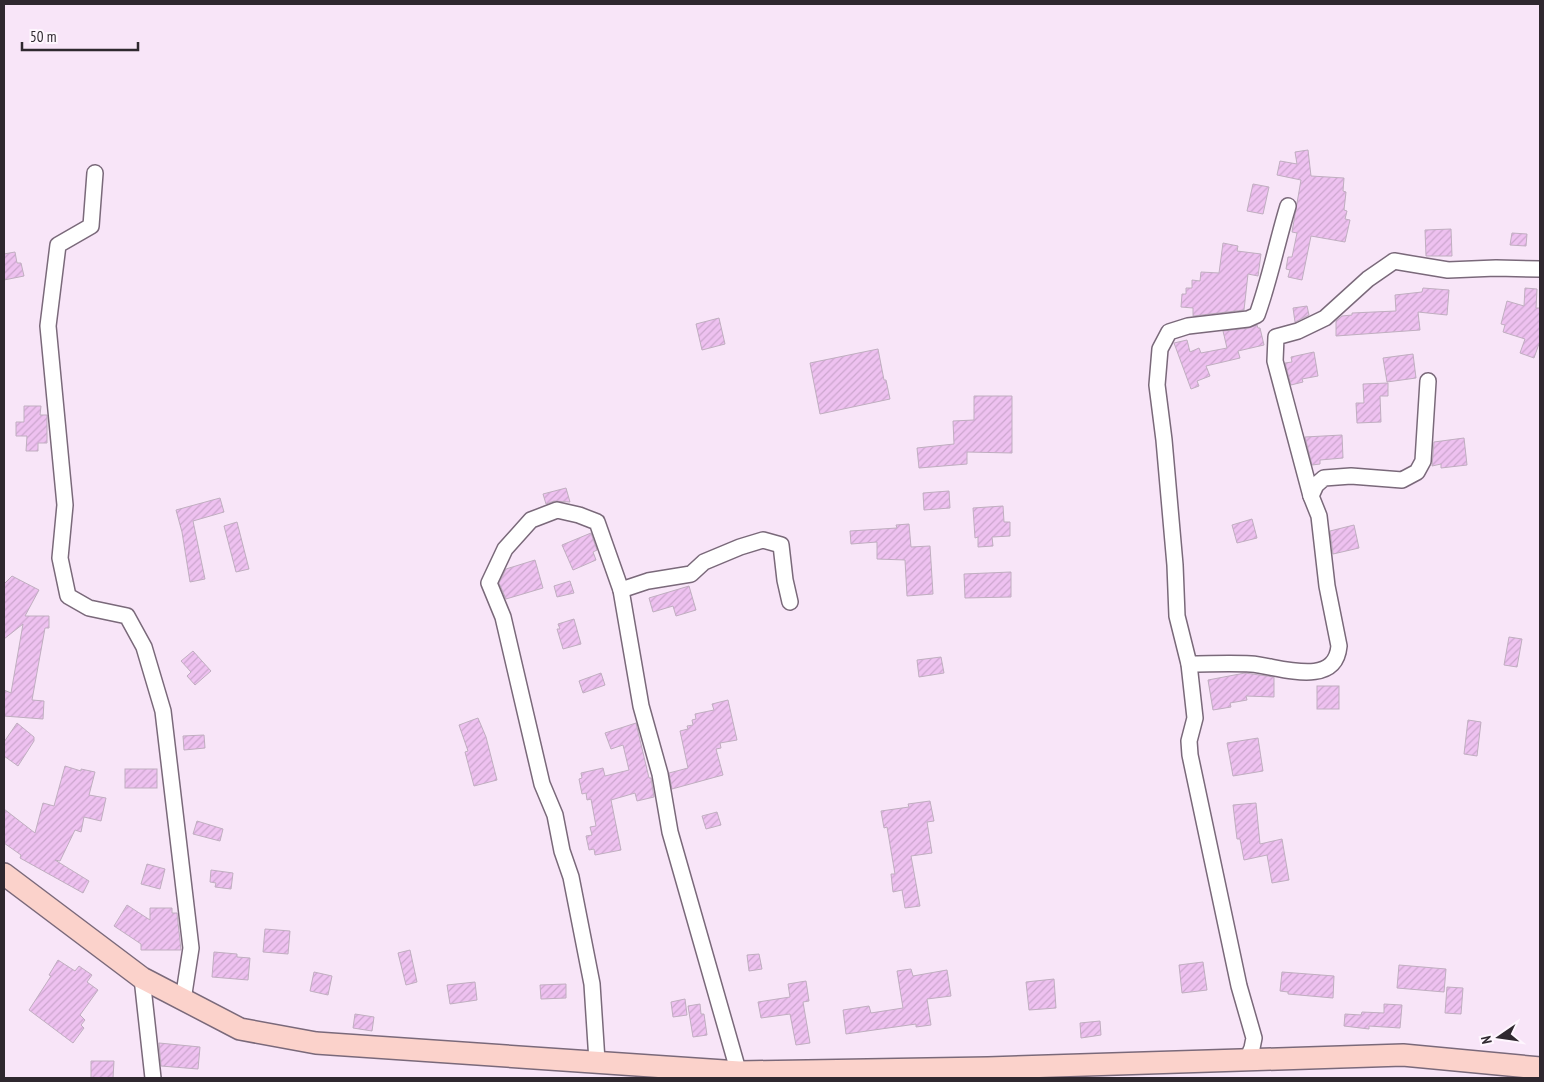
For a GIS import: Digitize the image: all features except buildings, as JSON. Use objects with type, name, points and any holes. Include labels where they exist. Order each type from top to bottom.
[{"type":"street","points":[[96,173],[91,226],[58,245],[48,326],[65,505],[60,558],[68,596],[89,608],[127,616],[144,647],[163,711],[191,948],[183,1000]]},
{"type":"street","points":[[1246,1060],[1252,1048],[1254,1038],[1239,986],[1190,755],[1189,741],[1195,718],[1189,664],[1177,616],[1165,450],[1157,385],[1160,349],[1169,332],[1188,326],[1248,319],[1257,315],[1265,293],[1288,206]]},
{"type":"street","points":[[1189,664],[1251,664],[1303,673],[1325,669],[1335,663],[1338,655],[1339,646],[1327,586],[1319,516],[1311,496],[1275,361],[1276,337],[1298,331],[1325,318],[1368,279],[1394,261],[1448,270],[1540,269]]},
{"type":"street","points":[[1311,496],[1316,485],[1324,478],[1351,476],[1402,480],[1417,472],[1423,461],[1428,381]]},
{"type":"street","points":[[597,1062],[592,984],[571,877],[562,851],[555,815],[542,784],[502,617],[489,583],[505,549],[530,520],[557,510],[579,515],[597,522],[621,590],[641,706],[660,774],[670,832],[740,1073]]},
{"type":"street","points":[[621,590],[648,581],[691,574],[704,562],[763,540],[782,545],[785,580],[790,602]]},
{"type":"street","points":[[4,874],[142,978],[240,1029],[316,1043],[740,1073],[1403,1055],[1540,1068]]},
{"type":"street","points":[[142,978],[153,1078]]}]
